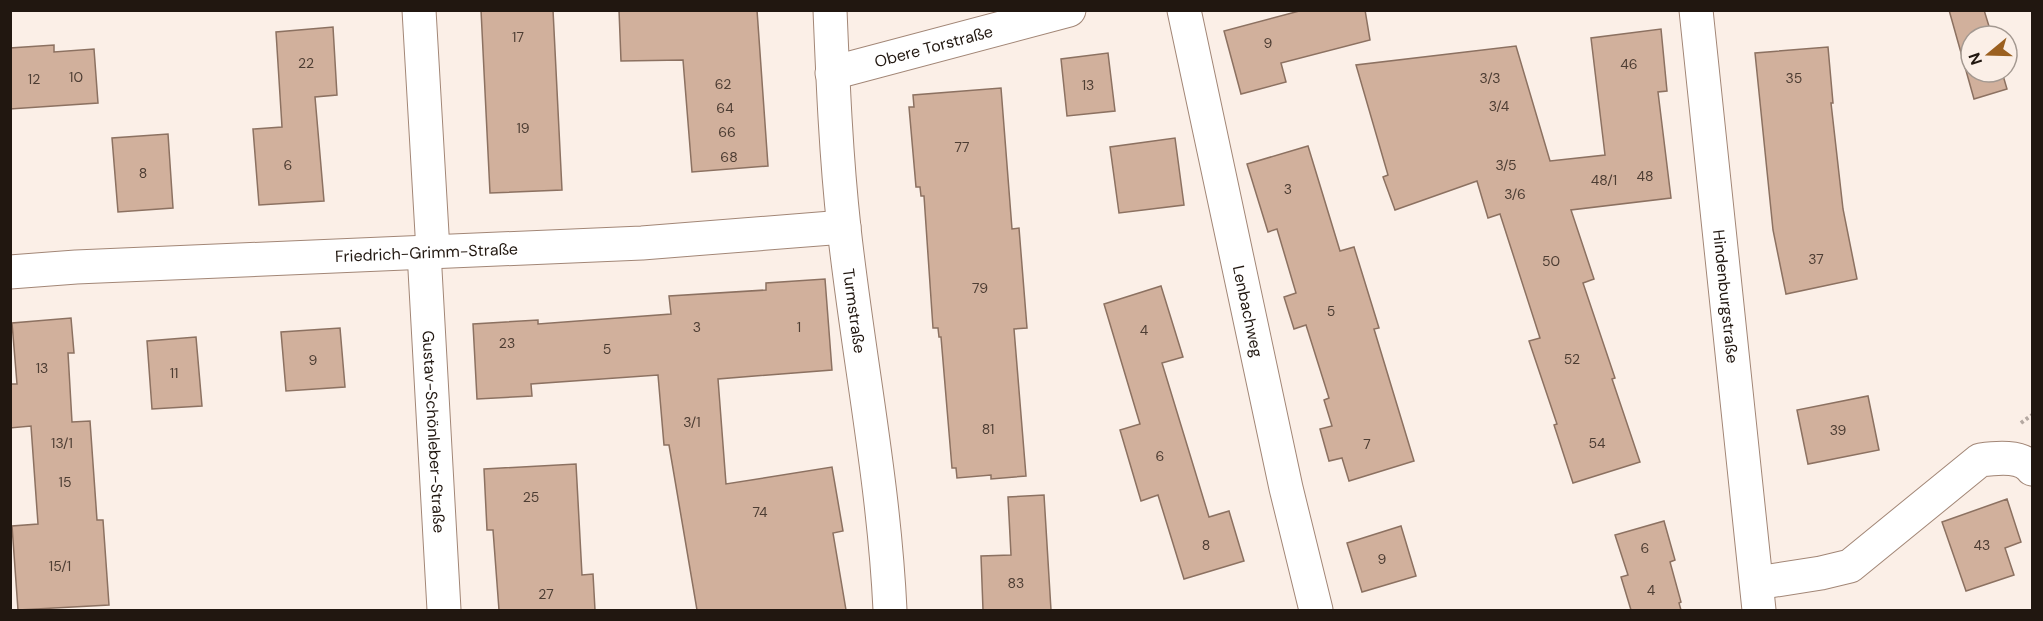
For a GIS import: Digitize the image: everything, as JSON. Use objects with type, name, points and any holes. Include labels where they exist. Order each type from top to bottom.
[{"type":"street","name":"Gustav-Schönleber-Straße","points":[[419,10],[444,610]]},
{"type":"street","name":"Turmstraße","points":[[830,10],[832,73],[844,227],[887,552],[890,610]]},
{"type":"street","name":"Obere Torstraße","points":[[832,73],[1069,10]]},
{"type":"street","name":"Lenbachweg","points":[[1184,10],[1286,488],[1316,610]]},
{"type":"street","name":"Hindenburgstraße","points":[[1696,10],[1758,597],[1821,573],[1850,566],[1980,460],[2003,457],[2030,465],[2032,469]]},
{"type":"street","name":"Friedrich-Grimm-Straße","points":[[10,272],[75,267],[642,243],[844,227]]},
{"type":"building","points":[[481,10],[553,10],[562,190],[490,193]]},
{"type":"building","points":[[619,10],[757,10],[768,166],[692,172],[683,60],[621,61]]},
{"type":"building","points":[[1303,10],[1365,10],[1370,40],[1281,63],[1286,82],[1241,94],[1224,31]]},
{"type":"building","points":[[1949,10],[1984,10],[1988,24],[1959,24],[1959,46]]},
{"type":"building","points":[[333,27],[337,95],[315,97],[324,201],[259,205],[253,129],[282,127],[276,32]]},
{"type":"building","points":[[1661,29],[1667,91],[1658,92],[1671,198],[1571,210],[1594,279],[1583,283],[1640,462],[1573,483],[1554,425],[1557,424],[1529,341],[1540,338],[1500,214],[1488,218],[1477,181],[1395,210],[1383,177],[1388,175],[1356,65],[1516,46],[1550,161],[1605,155],[1591,38]]},
{"type":"building","points":[[54,45],[54,52],[94,49],[98,103],[10,109],[10,48]]},
{"type":"building","points":[[1828,47],[1833,103],[1831,103],[1843,209],[1857,279],[1786,294],[1773,230],[1755,53]]},
{"type":"building","points":[[1108,53],[1115,111],[1067,116],[1061,59]]},
{"type":"building","points":[[1970,84],[2006,84],[2007,89],[1974,99]]},
{"type":"building","points":[[1001,88],[1012,229],[1019,228],[1027,328],[1014,329],[1026,476],[991,479],[991,475],[957,478],[956,468],[952,468],[941,337],[939,337],[938,328],[933,328],[924,196],[921,196],[920,187],[916,187],[909,107],[914,107],[913,95]]},
{"type":"building","points":[[168,134],[173,208],[118,212],[112,138]]},
{"type":"building","points":[[1175,138],[1184,205],[1119,213],[1110,147]]},
{"type":"building","points":[[1308,146],[1340,251],[1354,247],[1379,328],[1374,329],[1414,461],[1349,481],[1342,458],[1329,461],[1320,429],[1332,426],[1324,400],[1329,398],[1306,325],[1294,329],[1284,297],[1296,293],[1277,229],[1268,232],[1247,164]]},
{"type":"building","points":[[825,279],[832,370],[718,379],[726,484],[832,467],[843,531],[833,533],[846,610],[697,610],[669,445],[664,445],[658,375],[531,384],[532,396],[477,399],[473,324],[538,320],[538,324],[671,314],[669,296],[766,290],[766,283]]},
{"type":"building","points":[[1161,286],[1183,357],[1162,363],[1209,517],[1229,511],[1244,561],[1184,579],[1158,495],[1141,501],[1120,430],[1140,424],[1104,304]]},
{"type":"building","points":[[71,318],[74,353],[68,353],[72,422],[90,421],[97,520],[103,520],[109,605],[18,610],[12,526],[38,524],[31,426],[10,428],[10,384],[17,384],[12,323]]},
{"type":"building","points":[[340,328],[345,387],[286,391],[281,332]]},
{"type":"building","points":[[196,337],[202,406],[152,409],[147,341]]},
{"type":"building","points":[[1868,396],[1879,450],[1808,464],[1797,410]]},
{"type":"building","points":[[576,464],[582,575],[593,574],[595,610],[499,610],[493,530],[487,530],[484,469]]},
{"type":"building","points":[[1044,495],[1051,610],[983,610],[981,556],[1011,555],[1008,497]]},
{"type":"building","points":[[2007,499],[2021,542],[2005,548],[2014,575],[1966,591],[1942,522]]},
{"type":"building","points":[[1664,521],[1675,560],[1670,562],[1681,610],[1631,610],[1621,577],[1628,575],[1615,535]]},
{"type":"building","points":[[1401,526],[1416,576],[1362,592],[1347,543]]}]
